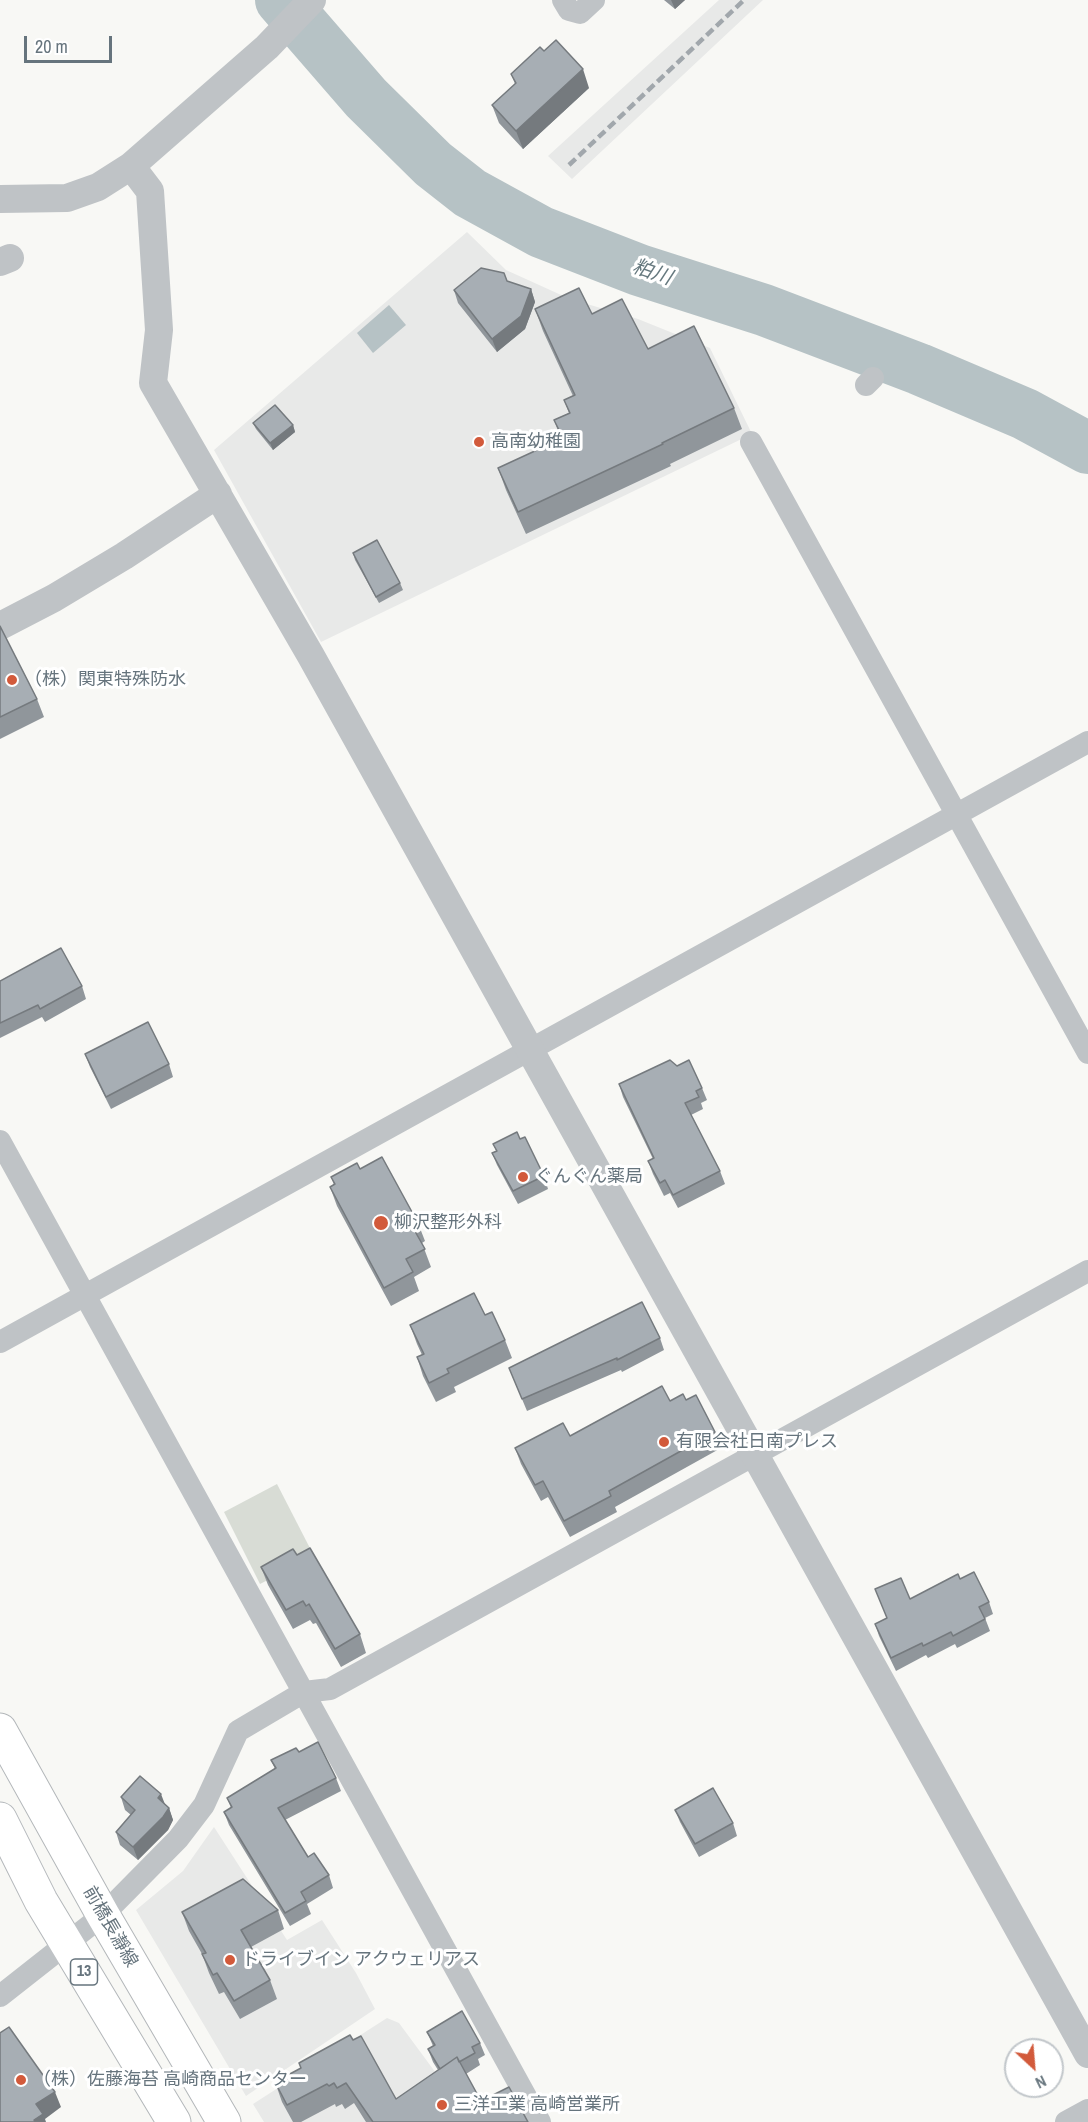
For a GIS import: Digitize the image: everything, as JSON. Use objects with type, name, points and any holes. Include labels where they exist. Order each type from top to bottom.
[{"type":"main road","name":"前橋長瀞線","points":[[0,1730],[102,1915],[224,2122]]},
{"type":"main road","name":"13","points":[[0,1819],[41,1901],[174,2122]]},
{"type":"street","points":[[0,199],[67,198],[98,187],[131,166],[273,40],[312,0]]},
{"type":"street","points":[[563,0],[569,10],[580,13],[594,0]]},
{"type":"street","points":[[131,166],[150,191],[159,330],[153,383],[316,666],[1088,2054]]},
{"type":"street","points":[[751,442],[1088,1053]]},
{"type":"street","points":[[0,627],[124,556],[218,494]]},
{"type":"street","points":[[0,1342],[1088,742]]},
{"type":"street","points":[[0,1141],[540,2122]]},
{"type":"street","points":[[0,1996],[102,1915],[178,1839],[204,1805],[238,1731],[304,1692],[330,1689],[1088,1271]]},
{"type":"street","points":[[1066,2122],[1088,2110]]},
{"type":"shaded area","points":[[719,0],[763,0],[572,179],[548,156]]},
{"type":"shaded area","name":"高南幼稚園","points":[[467,232],[506,270],[570,299],[638,319],[710,348],[752,434],[321,642],[214,450]]},
{"type":"shaded area","points":[[389,305],[406,325],[373,353],[357,333]]},
{"type":"shaded area","points":[[277,1484],[314,1556],[260,1584],[224,1512]]},
{"type":"shaded area","points":[[214,1827],[287,1940],[322,1920],[356,1973],[375,2009],[246,2096],[136,1910],[183,1871]]},
{"type":"shaded area","points":[[387,2018],[399,2023],[472,2122],[264,2122],[253,2104]]},
{"type":"building","points":[[556,40],[583,69],[516,131],[492,105],[516,83],[511,74],[540,47],[544,51]]},
{"type":"building","points":[[481,268],[504,273],[507,281],[531,289],[521,316],[492,339],[454,290]]},
{"type":"building","points":[[579,288],[592,314],[622,299],[648,349],[694,326],[734,408],[518,512],[498,468],[563,438],[554,420],[570,413],[564,400],[575,395],[535,309]]},
{"type":"building","points":[[275,405],[293,425],[270,443],[253,423]]},
{"type":"building","points":[[377,540],[400,583],[376,597],[353,553]]},
{"type":"building","name":"（株）関東特殊防水","points":[[0,626],[37,699],[0,717]]},
{"type":"building","points":[[61,948],[82,986],[40,1009],[38,1005],[0,1023],[0,981]]},
{"type":"building","points":[[148,1022],[169,1064],[106,1097],[85,1054]]},
{"type":"building","points":[[670,1060],[677,1066],[689,1060],[702,1088],[696,1091],[699,1097],[685,1103],[720,1171],[673,1195],[665,1180],[660,1183],[648,1161],[654,1158],[619,1084]]},
{"type":"building","name":"ぐんぐん薬局","points":[[517,1132],[520,1139],[525,1137],[544,1176],[513,1191],[492,1153],[497,1151],[493,1144]]},
{"type":"building","name":"柳沢整形外科","points":[[382,1157],[418,1223],[412,1226],[425,1249],[406,1259],[413,1272],[384,1288],[330,1187],[335,1184],[331,1177],[357,1163],[360,1169]]},
{"type":"building","points":[[474,1293],[485,1315],[492,1312],[505,1340],[447,1369],[449,1373],[429,1383],[417,1357],[424,1354],[410,1325]]},
{"type":"building","points":[[642,1302],[660,1338],[617,1360],[617,1358],[522,1399],[509,1368]]},
{"type":"building","points":[[662,1386],[670,1401],[683,1394],[686,1400],[696,1395],[715,1432],[609,1491],[611,1496],[564,1521],[543,1481],[535,1485],[515,1448],[563,1423],[570,1436]]},
{"type":"building","points":[[310,1548],[360,1634],[335,1649],[309,1604],[306,1606],[303,1601],[286,1610],[261,1567],[293,1549],[297,1555]]},
{"type":"building","points":[[974,1572],[989,1602],[979,1607],[985,1619],[953,1636],[951,1632],[891,1658],[875,1624],[887,1618],[875,1589],[901,1578],[910,1599],[958,1574],[960,1579]]},
{"type":"building","points":[[318,1742],[336,1778],[278,1808],[308,1857],[314,1853],[329,1875],[301,1892],[306,1901],[285,1913],[224,1812],[232,1807],[227,1798],[276,1768],[271,1760],[296,1748],[299,1752]]},
{"type":"building","points":[[140,1776],[161,1794],[158,1798],[169,1808],[133,1847],[116,1832],[135,1810],[121,1797]]},
{"type":"building","points":[[713,1788],[733,1823],[695,1844],[675,1810]]},
{"type":"building","name":"ドライブイン アクウェリアス","points":[[243,1879],[278,1910],[241,1930],[270,1980],[234,2001],[217,1973],[213,1975],[202,1954],[206,1953],[182,1912]]},
{"type":"building","points":[[462,2011],[480,2043],[472,2047],[475,2053],[459,2062],[457,2057],[440,2069],[428,2049],[435,2045],[427,2032]]},
{"type":"building","name":"（株）佐藤海苔 高崎商品センター","points":[[9,2027],[55,2092],[36,2104],[43,2114],[34,2120],[35,2122],[0,2122],[0,2033]]},
{"type":"building","points":[[350,2035],[353,2040],[361,2036],[396,2099],[457,2057],[481,2101],[509,2087],[528,2122],[373,2122],[346,2083],[337,2088],[334,2083],[329,2086],[327,2084],[287,2105],[275,2082],[301,2068],[299,2063]]},
{"type":"waterway","name":"粕川","points":[[281,0],[366,98],[433,164],[470,193],[541,232],[639,270],[764,310],[919,369],[1025,414],[1088,448]]},
{"type":"railway","points":[[569,165],[744,0]]},
{"type":"place","name":"高南幼稚園","points":[[479,442]]},
{"type":"place","name":"（株）関東特殊防水","points":[[12,680]]},
{"type":"place","name":"ぐんぐん薬局","points":[[523,1177]]},
{"type":"place","name":"柳沢整形外科","points":[[381,1223]]},
{"type":"place","name":"有限会社日南プレス","points":[[664,1442]]},
{"type":"place","name":"ドライブイン アクウェリアス","points":[[230,1960]]},
{"type":"place","name":"（株）佐藤海苔 高崎商品センター","points":[[21,2080]]},
{"type":"place","name":"三洋工業 高崎営業所","points":[[442,2105]]}]
